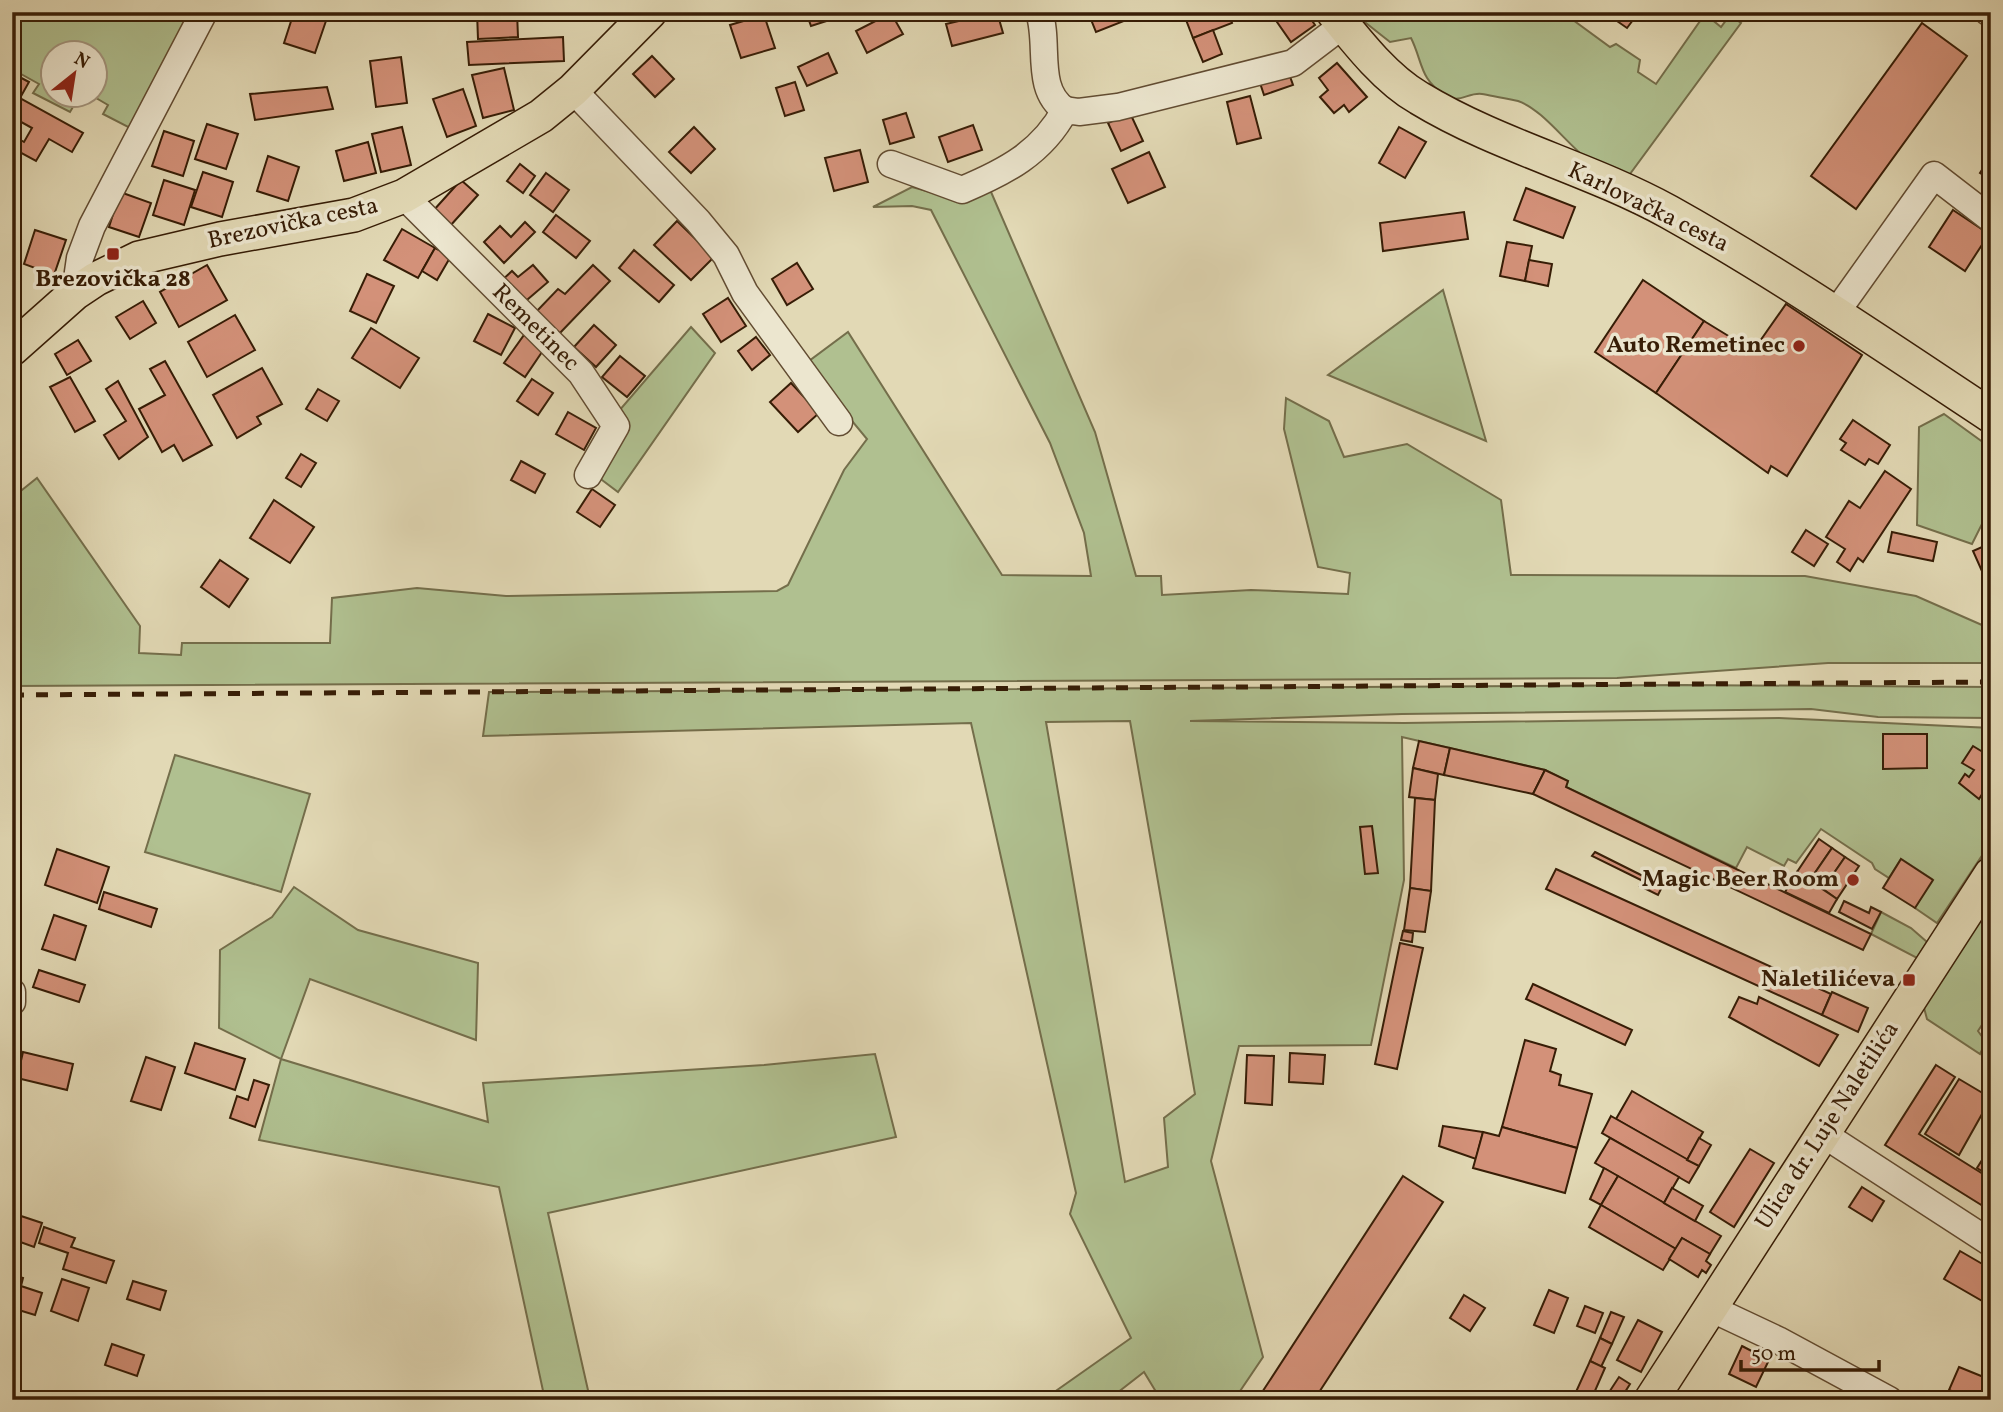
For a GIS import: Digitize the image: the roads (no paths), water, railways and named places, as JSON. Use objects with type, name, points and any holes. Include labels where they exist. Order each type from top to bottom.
[{"type":"main road","name":"Brezovička cesta","points":[[12,349],[75,293],[96,279],[152,253],[354,215],[404,196],[509,137],[573,90],[650,12]]},
{"type":"main road","name":"Karlovačka cesta","points":[[1338,18],[1390,75],[1417,97],[1518,146],[1667,211],[1835,314],[1991,416]]},
{"type":"main road","name":"Ulica dr. Luje Naletilića","points":[[1651,1400],[1991,874]]},
{"type":"street","points":[[75,293],[80,258],[92,226],[204,12]]},
{"type":"street","points":[[891,164],[962,190],[992,178],[1042,145],[1065,110],[1055,103],[1047,91],[1045,29],[1039,12]]},
{"type":"street","name":"Karlovačka cesta","points":[[1065,110],[1118,107],[1293,63],[1338,18]]},
{"type":"street","points":[[573,90],[698,221],[726,255],[744,293],[839,422]]},
{"type":"street","points":[[1835,314],[1934,175],[1991,219]]},
{"type":"street","name":"Remetinec","points":[[404,196],[521,316],[566,357],[609,414],[616,425],[588,475]]},
{"type":"street","points":[[12,992],[12,1002]]},
{"type":"street","points":[[1824,1134],[1991,1243]]},
{"type":"street","points":[[1710,1308],[1778,1340],[1889,1400]]},
{"type":"railway","points":[[12,695],[1991,682]]},
{"type":"place","name":"Brezovička 28","points":[[113,254]]},
{"type":"place","name":"Auto Remetinec","points":[[1799,346]]},
{"type":"place","name":"Magic Beer Room","points":[[1853,880]]},
{"type":"place","name":"Naletilićeva","points":[[1909,980]]}]
